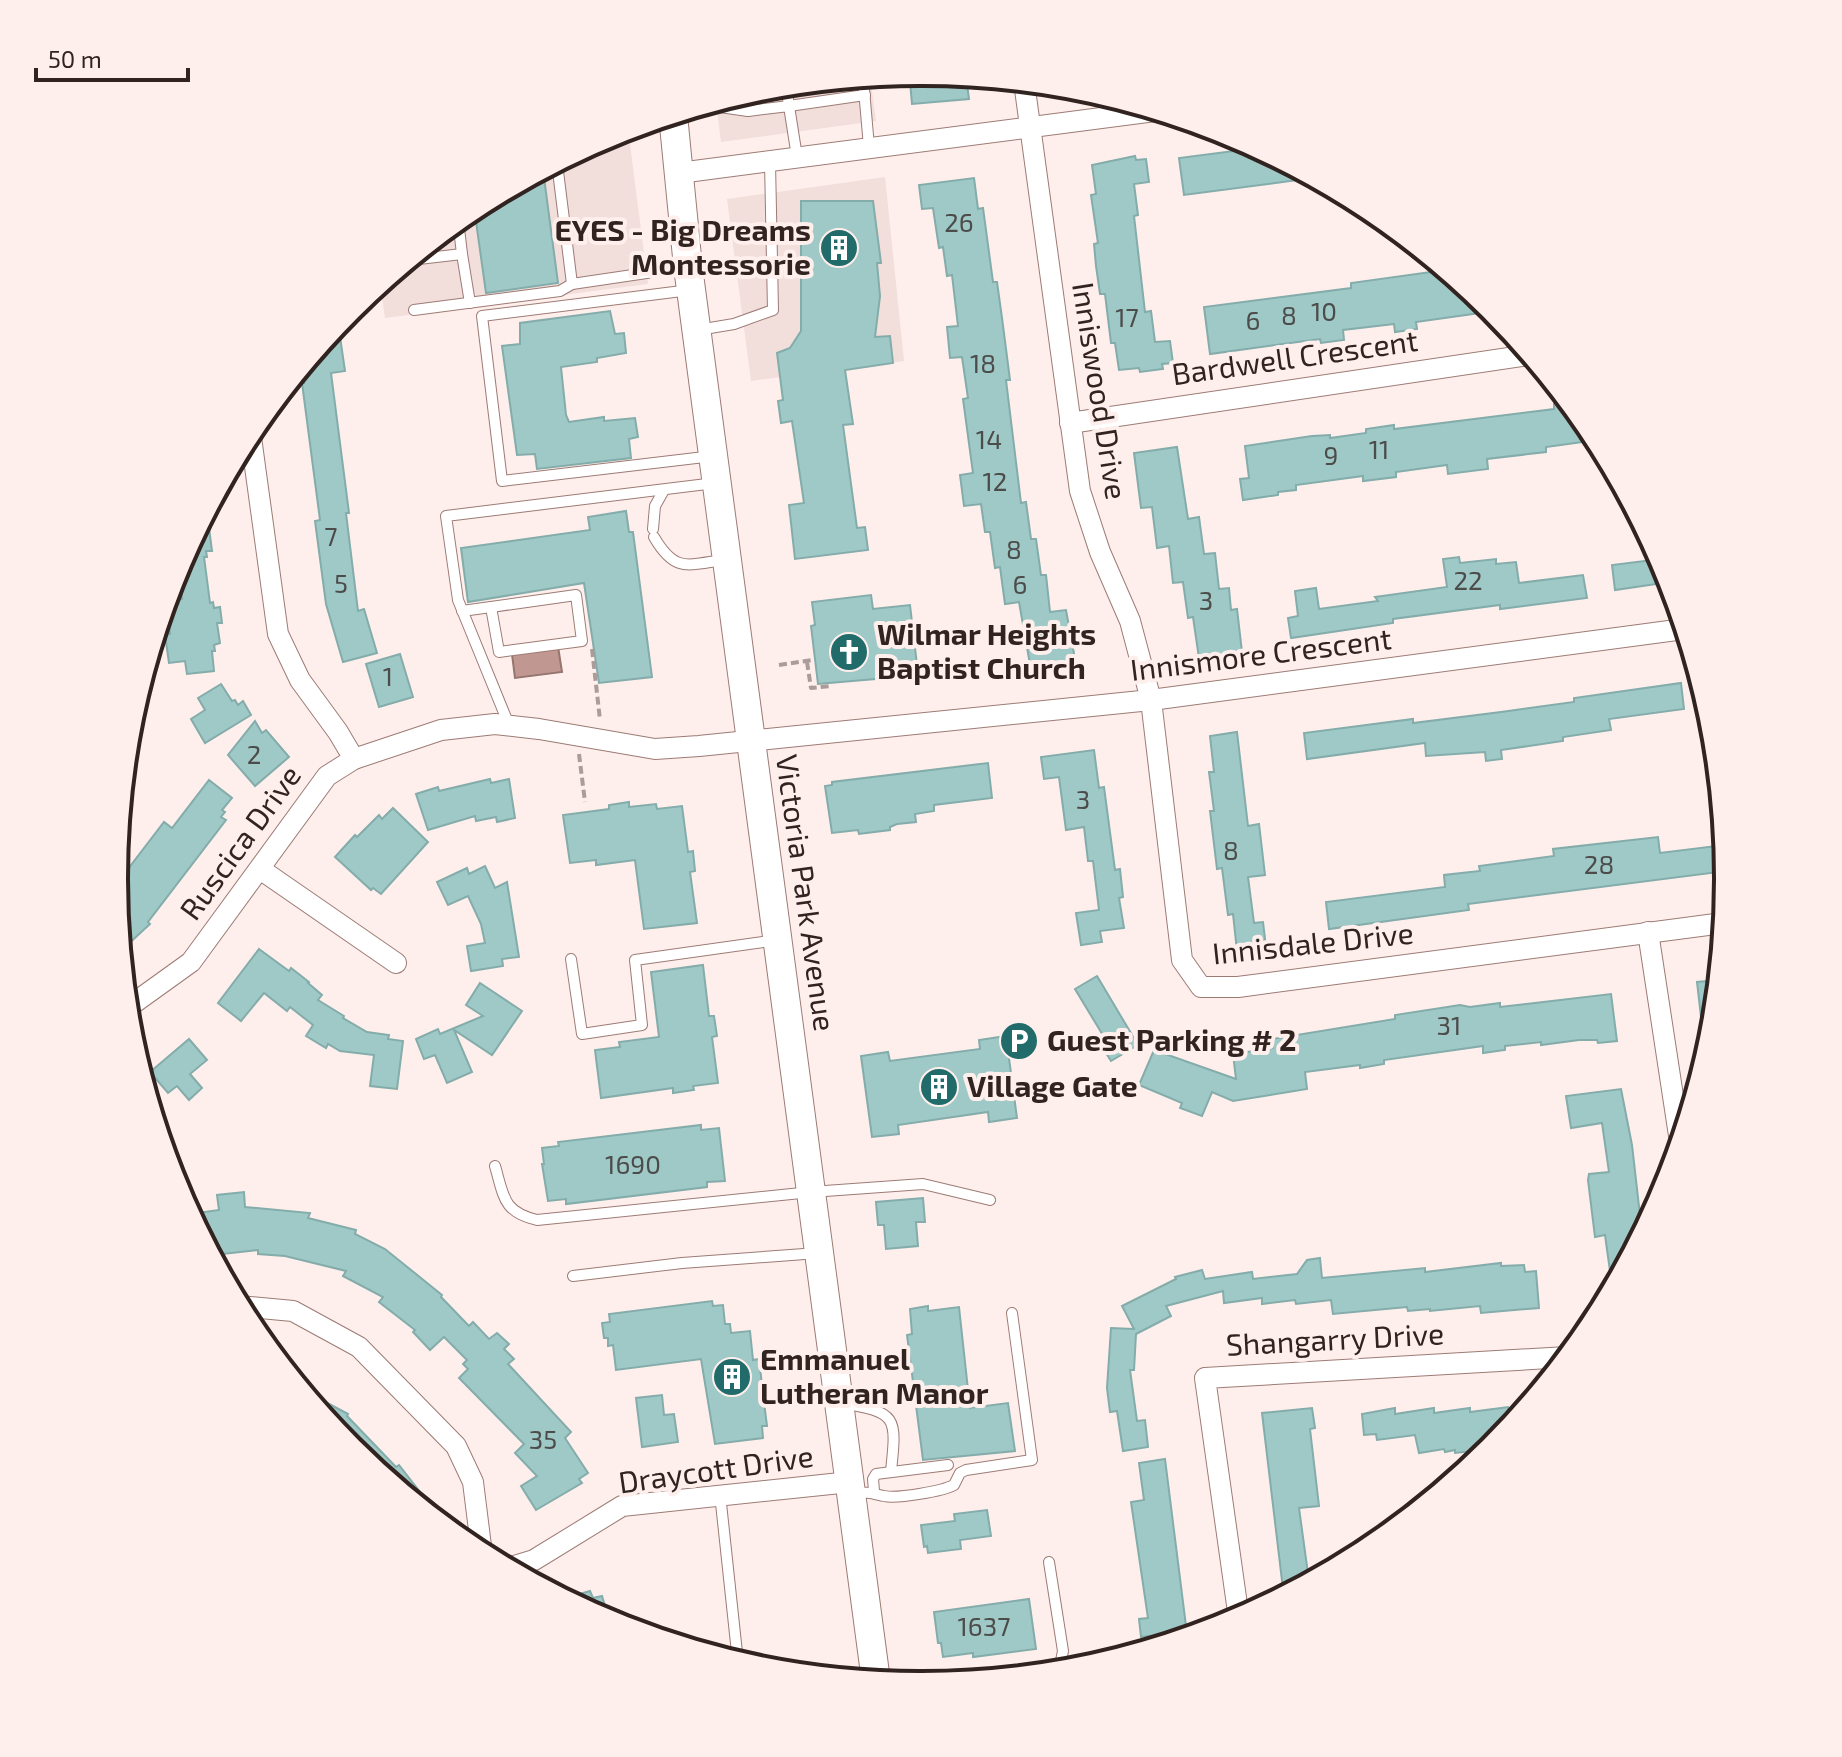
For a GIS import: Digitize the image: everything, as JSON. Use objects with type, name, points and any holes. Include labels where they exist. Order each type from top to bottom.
[{"type":"main road","name":"Victoria Park Avenue","points":[[674,126],[690,278],[750,741],[840,1403],[858,1489],[875,1669]]},
{"type":"street","name":"Inniswood Drive","points":[[1025,93],[1080,491],[1100,552],[1130,621],[1151,700]]},
{"type":"street","points":[[679,173],[1130,114]]},
{"type":"street","name":"Bardwell Crescent","points":[[1070,423],[1518,357]]},
{"type":"street","points":[[253,452],[278,634],[300,680],[354,759]]},
{"type":"street","name":"Innismore Crescent","points":[[750,741],[1151,700],[1673,630]]},
{"type":"street","name":"Innisdale Drive","points":[[1151,700],[1182,960],[1201,987],[1238,987],[1712,924]]},
{"type":"street","name":"Ruscica Drive","points":[[138,1000],[191,962],[327,776],[354,759],[441,730],[495,724],[655,749],[750,741]]},
{"type":"street","points":[[260,869],[396,963]]},
{"type":"street","points":[[1648,932],[1676,1116]]},
{"type":"street","points":[[255,1307],[293,1311],[359,1347],[456,1446],[473,1482],[480,1536]]},
{"type":"street","name":"Shangarry Drive","points":[[1237,1605],[1205,1378],[1552,1358]]},
{"type":"street","name":"Draycott Drive","points":[[523,1563],[534,1560],[622,1506],[720,1494],[858,1489]]},
{"type":"lane","points":[[864,88],[869,147]]},
{"type":"lane","points":[[736,108],[748,111],[865,95]]},
{"type":"lane","points":[[788,98],[797,157]]},
{"type":"lane","points":[[747,106],[748,111]]},
{"type":"lane","points":[[697,330],[734,324],[773,310],[770,162]]},
{"type":"lane","points":[[558,174],[572,284]]},
{"type":"lane","points":[[460,235],[470,303]]},
{"type":"lane","points":[[429,258],[462,254]]},
{"type":"lane","points":[[414,310],[560,291],[572,284],[690,278]]},
{"type":"lane","points":[[690,278],[482,316],[502,481],[715,469]]},
{"type":"lane","points":[[509,725],[458,600],[446,516],[664,490],[715,469]]},
{"type":"lane","points":[[664,490],[655,506],[654,533],[666,557],[677,563],[692,564],[727,559]]},
{"type":"lane","points":[[462,611],[576,595],[582,641],[499,652],[491,607]]},
{"type":"lane","points":[[571,959],[582,1034],[642,1025],[635,960],[778,940]]},
{"type":"lane","points":[[495,1166],[507,1206],[519,1216],[537,1220],[811,1192],[923,1184],[990,1200]]},
{"type":"lane","points":[[573,1276],[682,1263],[820,1253]]},
{"type":"lane","points":[[858,1489],[886,1497],[944,1489],[954,1485],[960,1473],[966,1470],[1032,1460],[1012,1313]]},
{"type":"lane","points":[[840,1403],[883,1412],[891,1420],[895,1441],[891,1471]]},
{"type":"lane","points":[[858,1489],[874,1476],[891,1471],[948,1465]]},
{"type":"lane","points":[[720,1494],[737,1649]]},
{"type":"lane","points":[[1049,1562],[1062,1658]]},
{"type":"path","points":[[582,641],[592,646],[602,741]]},
{"type":"path","points":[[779,665],[809,661],[811,688],[830,686]]},
{"type":"path","points":[[577,736],[585,802]]},
{"type":"shaded area","points":[[871,88],[876,121],[721,142],[717,113],[766,101]]},
{"type":"shaded area","points":[[630,142],[648,284],[385,318],[382,298],[439,250],[525,192]]},
{"type":"shaded area","points":[[885,177],[904,361],[751,381],[727,199]]},
{"type":"shaded area","points":[[557,640],[562,672],[515,678],[511,646]]},
{"type":"building","points":[[910,86],[968,88],[969,99],[912,104]]},
{"type":"building","points":[[1235,151],[1295,180],[1184,195],[1179,158]]},
{"type":"building","points":[[1135,156],[1136,160],[1146,159],[1149,182],[1134,184],[1138,215],[1134,216],[1145,312],[1151,311],[1155,342],[1170,341],[1173,363],[1162,364],[1163,369],[1140,372],[1139,368],[1119,370],[1115,343],[1111,343],[1105,294],[1100,294],[1096,266],[1094,244],[1098,243],[1091,195],[1096,194],[1092,165]]},
{"type":"building","points":[[974,178],[978,209],[983,208],[993,282],[997,282],[1021,503],[1026,502],[1031,539],[1036,539],[1041,575],[1046,575],[1050,612],[1066,610],[1077,670],[1032,676],[1019,602],[1005,604],[1000,567],[995,568],[990,532],[985,532],[981,504],[964,506],[960,475],[973,473],[963,399],[968,398],[962,357],[950,358],[947,327],[958,326],[952,275],[947,276],[943,247],[939,248],[933,208],[922,209],[919,185]]},
{"type":"building","points":[[545,182],[558,283],[486,293],[476,223]]},
{"type":"building","points":[[801,201],[873,201],[881,263],[877,263],[880,296],[875,337],[890,336],[893,363],[845,370],[853,424],[843,425],[857,528],[865,527],[868,550],[795,559],[789,505],[804,503],[792,421],[781,423],[778,401],[783,400],[777,353],[790,348],[801,331]]},
{"type":"building","points":[[1430,272],[1476,314],[1416,322],[1417,329],[1395,332],[1394,324],[1343,330],[1344,340],[1321,343],[1320,339],[1210,354],[1204,307],[1351,288],[1351,283]]},
{"type":"building","points":[[610,311],[615,334],[624,333],[626,353],[597,358],[597,362],[561,367],[566,415],[569,422],[604,417],[604,421],[635,418],[638,437],[629,439],[631,458],[537,469],[535,454],[517,455],[502,346],[520,344],[520,323]]},
{"type":"building","points":[[340,340],[345,371],[331,373],[349,513],[346,513],[358,611],[364,609],[377,653],[343,662],[326,604],[315,521],[320,520],[304,383]]},
{"type":"building","points":[[1554,404],[1582,442],[1546,447],[1546,452],[1487,459],[1488,469],[1448,474],[1447,465],[1396,472],[1396,477],[1363,481],[1363,476],[1296,485],[1296,490],[1243,500],[1240,479],[1249,478],[1245,446],[1312,436],[1330,435],[1330,438],[1366,433],[1366,429],[1394,425],[1394,429],[1554,409]]},
{"type":"building","points":[[1177,447],[1188,519],[1199,517],[1204,554],[1215,553],[1219,589],[1229,588],[1231,610],[1237,609],[1242,652],[1199,658],[1193,617],[1188,618],[1183,582],[1173,583],[1169,546],[1157,548],[1152,507],[1141,508],[1134,453]]},
{"type":"building","points":[[626,511],[629,532],[633,532],[652,677],[599,683],[584,583],[468,602],[461,548],[590,530],[588,517]]},
{"type":"building","points":[[209,530],[212,551],[206,551],[207,557],[204,557],[210,603],[213,602],[214,608],[220,607],[222,623],[217,623],[220,643],[214,645],[215,651],[212,651],[214,671],[187,674],[185,661],[169,663],[166,641]]},
{"type":"building","points":[[1459,557],[1460,563],[1496,559],[1496,564],[1516,562],[1519,583],[1583,575],[1587,598],[1500,609],[1500,605],[1393,619],[1393,623],[1291,638],[1288,618],[1298,616],[1295,591],[1316,588],[1319,609],[1447,587],[1443,559]]},
{"type":"building","points":[[1647,561],[1656,584],[1615,590],[1612,565]]},
{"type":"building","name":"Wilmar Heights Baptist Church","points":[[871,595],[873,609],[910,605],[917,665],[886,669],[887,678],[818,684],[811,626],[815,625],[812,602]]},
{"type":"building","points":[[400,654],[413,697],[379,707],[366,664]]},
{"type":"building","points":[[1681,683],[1684,709],[1609,719],[1611,730],[1501,750],[1502,759],[1486,761],[1485,752],[1426,756],[1425,743],[1307,759],[1304,733],[1501,712]]},
{"type":"building","points":[[221,684],[232,701],[235,700],[238,705],[243,701],[251,715],[205,743],[191,719],[205,710],[198,698]]},
{"type":"building","points":[[255,721],[262,733],[266,730],[289,757],[255,786],[228,755]]},
{"type":"building","points":[[1237,732],[1248,826],[1259,824],[1265,875],[1248,877],[1254,923],[1263,922],[1266,947],[1237,951],[1233,914],[1228,915],[1222,868],[1217,869],[1209,772],[1214,772],[1210,736]]},
{"type":"building","points":[[1094,750],[1099,788],[1104,787],[1115,870],[1120,869],[1123,897],[1119,898],[1124,928],[1100,931],[1102,942],[1081,945],[1076,913],[1099,910],[1093,861],[1088,861],[1084,827],[1066,830],[1059,777],[1044,779],[1041,757]]},
{"type":"building","points":[[988,763],[992,798],[934,805],[934,811],[915,814],[916,822],[897,824],[890,830],[832,833],[825,786],[832,785],[832,782]]},
{"type":"building","points":[[490,779],[491,783],[509,779],[515,818],[497,822],[496,817],[476,821],[475,816],[428,830],[416,794],[438,787],[439,791]]},
{"type":"building","points":[[209,780],[232,798],[222,810],[225,812],[221,817],[226,820],[148,922],[150,924],[131,942],[128,869],[164,822],[172,828]]},
{"type":"building","points":[[629,802],[629,807],[656,804],[657,809],[682,806],[688,852],[693,851],[695,871],[690,872],[697,923],[644,929],[635,860],[596,865],[596,860],[570,863],[563,815],[609,809],[609,805]]},
{"type":"building","points":[[393,808],[428,842],[381,894],[373,888],[371,890],[335,857],[355,835],[357,837],[379,815],[382,819]]},
{"type":"building","points":[[1658,837],[1660,853],[1713,846],[1714,873],[1468,904],[1469,910],[1329,929],[1326,902],[1445,887],[1444,875],[1480,871],[1479,866],[1554,856],[1553,849]]},
{"type":"building","points":[[485,866],[495,888],[507,882],[519,957],[502,959],[503,966],[471,971],[467,946],[485,943],[481,924],[468,896],[448,905],[437,882],[467,868],[469,874]]},
{"type":"building","points":[[259,949],[309,982],[322,995],[318,1000],[343,1018],[367,1032],[389,1035],[388,1039],[403,1041],[397,1089],[370,1086],[374,1055],[340,1051],[328,1044],[326,1048],[306,1036],[313,1025],[290,1007],[287,1011],[264,993],[241,1021],[218,1003]]},
{"type":"building","points":[[703,965],[709,1016],[714,1016],[717,1036],[712,1037],[718,1083],[693,1086],[694,1090],[673,1093],[673,1088],[601,1098],[595,1050],[620,1047],[619,1042],[659,1037],[651,972]]},
{"type":"building","points":[[1097,976],[1138,1045],[1111,1061],[1098,1041],[1104,1037],[1075,989]]},
{"type":"building","points":[[1707,981],[1701,1016],[1697,982]]},
{"type":"building","points":[[480,983],[522,1011],[492,1055],[454,1030],[472,1072],[447,1083],[435,1055],[424,1059],[416,1039],[438,1029],[440,1034],[483,1016],[466,1005]]},
{"type":"building","points":[[1611,994],[1617,1041],[1598,1043],[1597,1040],[1579,1040],[1541,1045],[1541,1042],[1505,1046],[1505,1050],[1483,1053],[1483,1046],[1384,1060],[1384,1064],[1360,1068],[1360,1065],[1305,1072],[1307,1089],[1233,1101],[1212,1092],[1202,1116],[1180,1108],[1182,1103],[1139,1085],[1154,1050],[1236,1079],[1233,1054],[1273,1048],[1272,1039],[1460,1005],[1470,1007],[1500,1003],[1500,1007]]},
{"type":"building","name":"Village Gate","points":[[1006,1036],[1017,1118],[989,1122],[988,1112],[898,1125],[899,1134],[872,1137],[861,1056],[888,1052],[890,1061],[980,1049],[979,1040]]},
{"type":"building","points":[[189,1039],[207,1060],[190,1074],[202,1088],[189,1100],[177,1086],[168,1093],[154,1077],[153,1070]]},
{"type":"building","points":[[1621,1089],[1632,1145],[1640,1212],[1610,1270],[1605,1235],[1595,1237],[1588,1180],[1589,1174],[1609,1172],[1602,1123],[1571,1128],[1566,1096]]},
{"type":"building","points":[[701,1125],[701,1130],[719,1128],[725,1181],[707,1182],[707,1187],[566,1204],[566,1199],[548,1201],[542,1148],[559,1146],[558,1142]]},
{"type":"building","points":[[244,1192],[245,1207],[310,1213],[308,1218],[356,1230],[355,1234],[385,1249],[442,1295],[469,1326],[473,1322],[489,1339],[497,1333],[509,1344],[504,1349],[514,1359],[508,1364],[571,1432],[565,1438],[588,1473],[579,1479],[582,1483],[536,1510],[521,1486],[537,1476],[515,1453],[524,1444],[459,1378],[468,1369],[463,1364],[467,1360],[444,1337],[430,1350],[413,1332],[415,1330],[379,1302],[383,1297],[343,1276],[346,1271],[285,1256],[258,1254],[258,1250],[224,1254],[203,1212],[219,1210],[217,1195]]},
{"type":"building","points":[[923,1198],[925,1222],[916,1222],[918,1246],[886,1249],[884,1225],[878,1225],[876,1202]]},
{"type":"building","points":[[1320,1258],[1322,1278],[1425,1268],[1425,1272],[1501,1263],[1501,1266],[1524,1265],[1525,1272],[1536,1271],[1539,1308],[1481,1313],[1480,1306],[1430,1311],[1408,1311],[1407,1307],[1333,1314],[1331,1300],[1262,1304],[1262,1298],[1224,1303],[1223,1291],[1166,1306],[1171,1316],[1136,1334],[1134,1370],[1130,1370],[1137,1421],[1145,1420],[1148,1447],[1123,1451],[1117,1411],[1110,1412],[1107,1388],[1111,1328],[1134,1329],[1122,1306],[1175,1277],[1202,1270],[1205,1279],[1252,1272],[1253,1279],[1297,1274],[1307,1260]]},
{"type":"building","name":"Emmanuel Lutheran Manor","points":[[712,1301],[713,1306],[723,1305],[725,1324],[730,1324],[731,1333],[750,1331],[753,1360],[759,1359],[767,1426],[762,1426],[763,1438],[715,1444],[701,1359],[616,1370],[613,1345],[608,1346],[608,1338],[604,1338],[602,1323],[610,1322],[609,1314]]},
{"type":"building","points":[[928,1306],[928,1311],[959,1307],[970,1408],[1008,1403],[1015,1451],[923,1460],[907,1335],[912,1334],[910,1309]]},
{"type":"building","points":[[662,1395],[664,1415],[674,1414],[678,1442],[642,1447],[636,1398]]},
{"type":"building","points":[[326,1402],[348,1414],[396,1467],[399,1465],[419,1491],[361,1439]]},
{"type":"building","points":[[1508,1407],[1509,1410],[1468,1452],[1445,1452],[1444,1449],[1419,1453],[1415,1435],[1377,1440],[1376,1434],[1364,1435],[1362,1414],[1395,1408],[1395,1414],[1434,1408],[1434,1413],[1470,1408],[1470,1412]]},
{"type":"building","points":[[1312,1408],[1315,1428],[1310,1429],[1319,1506],[1299,1508],[1308,1570],[1282,1583],[1262,1413]]},
{"type":"building","points":[[1165,1459],[1186,1625],[1150,1637],[1141,1637],[1139,1619],[1148,1618],[1131,1502],[1144,1500],[1139,1463]]},
{"type":"building","points":[[987,1510],[991,1536],[960,1540],[961,1549],[928,1553],[927,1546],[924,1547],[921,1525],[955,1521],[954,1514]]},
{"type":"building","points":[[590,1591],[593,1598],[602,1596],[605,1605],[580,1594]]},
{"type":"building","points":[[1029,1599],[1036,1649],[973,1657],[973,1653],[943,1657],[934,1612]]},
{"type":"place","name":"EYES - Big Dreams Montessorie","points":[[839,248]]},
{"type":"place","name":"Wilmar Heights Baptist Church","points":[[849,652]]},
{"type":"place","name":"Guest Parking # 2","points":[[1019,1041]]},
{"type":"place","name":"Village Gate","points":[[939,1087]]},
{"type":"place","name":"Emmanuel Lutheran Manor","points":[[732,1377]]}]
